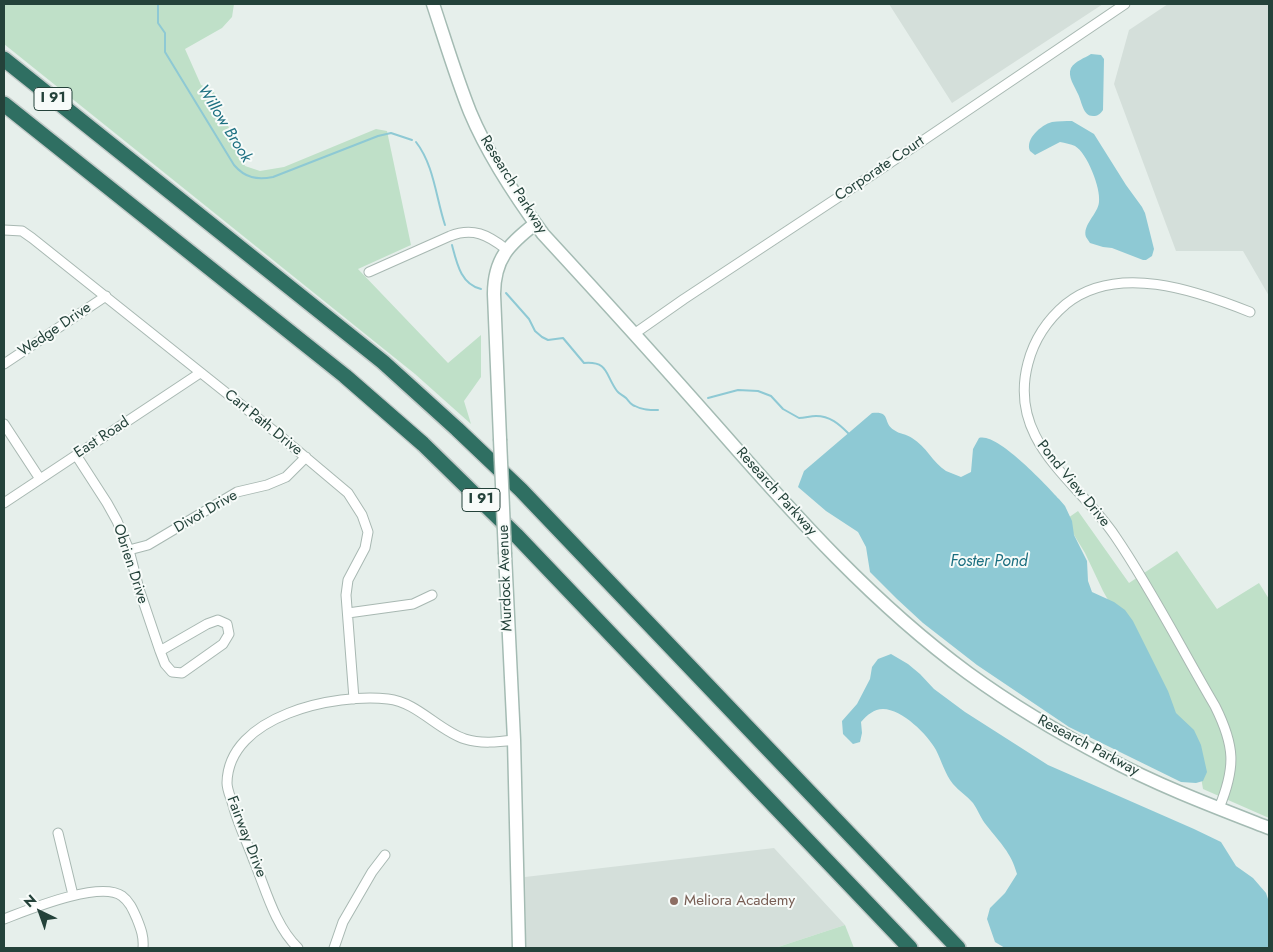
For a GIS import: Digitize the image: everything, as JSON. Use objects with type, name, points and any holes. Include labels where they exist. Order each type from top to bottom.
[{"type":"highway","name":"I 91","points":[[4,60],[366,349],[451,422],[521,490],[958,948]]},
{"type":"highway","name":"I 91","points":[[4,104],[345,376],[437,457],[516,535],[910,948]]},
{"type":"main road","name":"Research Parkway","points":[[433,4],[471,114],[497,164],[542,234],[837,559],[904,622],[935,648],[1007,700],[1076,741],[1144,776],[1269,828]]},
{"type":"main road","name":"Murdock Avenue","points":[[519,948],[514,740],[494,288],[497,268],[506,249],[535,224]]},
{"type":"street","name":"Corporate Court","points":[[634,334],[1125,4]]},
{"type":"street","name":"Cart Path Drive","points":[[4,230],[22,231],[106,296],[348,493],[362,515],[368,532],[365,548],[348,580],[346,595],[354,699]]},
{"type":"street","points":[[369,272],[463,232],[484,234],[506,249]]},
{"type":"street","name":"Pond View Drive","points":[[1219,808],[1229,782],[1232,767],[1231,751],[1221,716],[1115,536],[1039,445],[1029,424],[1024,400],[1025,382],[1031,352],[1040,333],[1065,306],[1077,296],[1093,288],[1113,283],[1146,283],[1188,291],[1250,312]]},
{"type":"street","name":"Wedge Drive","points":[[4,364],[106,296]]},
{"type":"street","name":"East Road","points":[[4,503],[200,373]]},
{"type":"street","points":[[4,424],[40,478]]},
{"type":"street","name":"Obrien Drive","points":[[76,455],[107,503],[129,550],[139,589],[160,652],[165,664],[172,672],[182,673],[223,644],[229,634],[227,624],[218,620],[207,624],[160,652]]},
{"type":"street","name":"Divot Drive","points":[[129,550],[148,545],[237,492],[267,486],[286,477],[306,457]]},
{"type":"street","points":[[348,612],[414,604],[432,595]]},
{"type":"street","name":"Fairway Drive","points":[[298,948],[280,925],[234,811],[227,784],[229,765],[237,748],[252,734],[273,720],[311,706],[354,699],[390,699],[418,710],[465,739],[485,742],[514,740]]},
{"type":"street","points":[[58,833],[73,895]]},
{"type":"street","points":[[334,948],[342,922],[372,872],[386,855]]},
{"type":"street","points":[[4,919],[73,895],[101,891],[121,895],[132,906],[144,935],[143,948]]},
{"type":"shaded area","points":[[889,4],[1103,4],[952,103]]},
{"type":"shaded area","points":[[1168,4],[1269,4],[1269,296],[1243,251],[1176,251],[1114,84],[1129,30]]},
{"type":"shaded area","name":"Meliora Academy","points":[[774,848],[845,925],[775,948],[526,948],[525,877]]},
{"type":"green space","points":[[4,4],[234,4],[232,17],[222,28],[185,49],[201,85],[213,90],[245,166],[260,171],[284,167],[376,129],[387,131],[411,245],[358,269],[448,363],[481,335],[481,377],[464,401],[471,424],[415,374],[4,44]]},
{"type":"green space","points":[[1078,511],[1129,583],[1177,551],[1217,609],[1259,583],[1269,599],[1269,818],[1203,789],[1198,759],[1065,520]]},
{"type":"green space","points":[[845,925],[854,948],[775,948]]},
{"type":"water","points":[[1091,54],[1101,55],[1104,59],[1103,110],[1096,116],[1087,114],[1085,111],[1070,74],[1073,66]]},
{"type":"water","points":[[1072,121],[1094,134],[1142,207],[1154,249],[1152,256],[1146,260],[1112,248],[1090,243],[1086,237],[1086,228],[1096,211],[1099,196],[1092,171],[1080,150],[1073,145],[1060,142],[1035,155],[1030,151],[1029,146],[1032,137],[1043,126],[1052,122]]},
{"type":"water","name":"Foster Pond","points":[[872,413],[885,416],[890,427],[917,441],[937,464],[946,471],[961,477],[971,472],[973,449],[979,438],[987,438],[1009,451],[1021,461],[1059,499],[1065,506],[1072,521],[1074,535],[1087,561],[1088,581],[1092,592],[1114,602],[1125,610],[1133,621],[1168,691],[1176,713],[1194,730],[1201,745],[1207,772],[1203,781],[1196,783],[1181,782],[1069,727],[977,665],[923,623],[870,572],[866,547],[858,532],[826,511],[798,487],[804,471]]},
{"type":"water","points":[[891,654],[908,664],[934,689],[965,712],[1048,765],[1221,842],[1236,866],[1253,878],[1266,893],[1269,902],[1269,948],[1005,948],[995,942],[987,919],[990,908],[1005,893],[1017,874],[1015,866],[973,803],[950,780],[932,744],[921,730],[906,718],[898,713],[883,709],[871,713],[861,722],[862,733],[860,742],[853,744],[843,734],[842,721],[857,704],[870,679],[872,667],[878,659]]},
{"type":"waterway","name":"Willow Brook","points":[[158,4],[158,23],[165,33],[165,52],[234,165],[242,173],[257,178],[273,177],[378,136],[391,133],[412,140]]},
{"type":"waterway","name":"Willow Brook","points":[[416,142],[431,171],[445,225]]},
{"type":"waterway","name":"Willow Brook","points":[[452,245],[458,266],[464,278],[481,289]]},
{"type":"waterway","name":"Willow Brook","points":[[506,293],[529,319],[535,331],[542,337],[548,340],[563,338],[584,363],[598,364],[602,367],[617,391],[632,405],[643,409],[658,410]]},
{"type":"waterway","name":"Willow Brook","points":[[708,398],[738,390],[758,391],[771,396],[783,409],[799,418],[826,417],[848,433]]},
{"type":"place","name":"Meliora Academy","points":[[674,901]]}]
